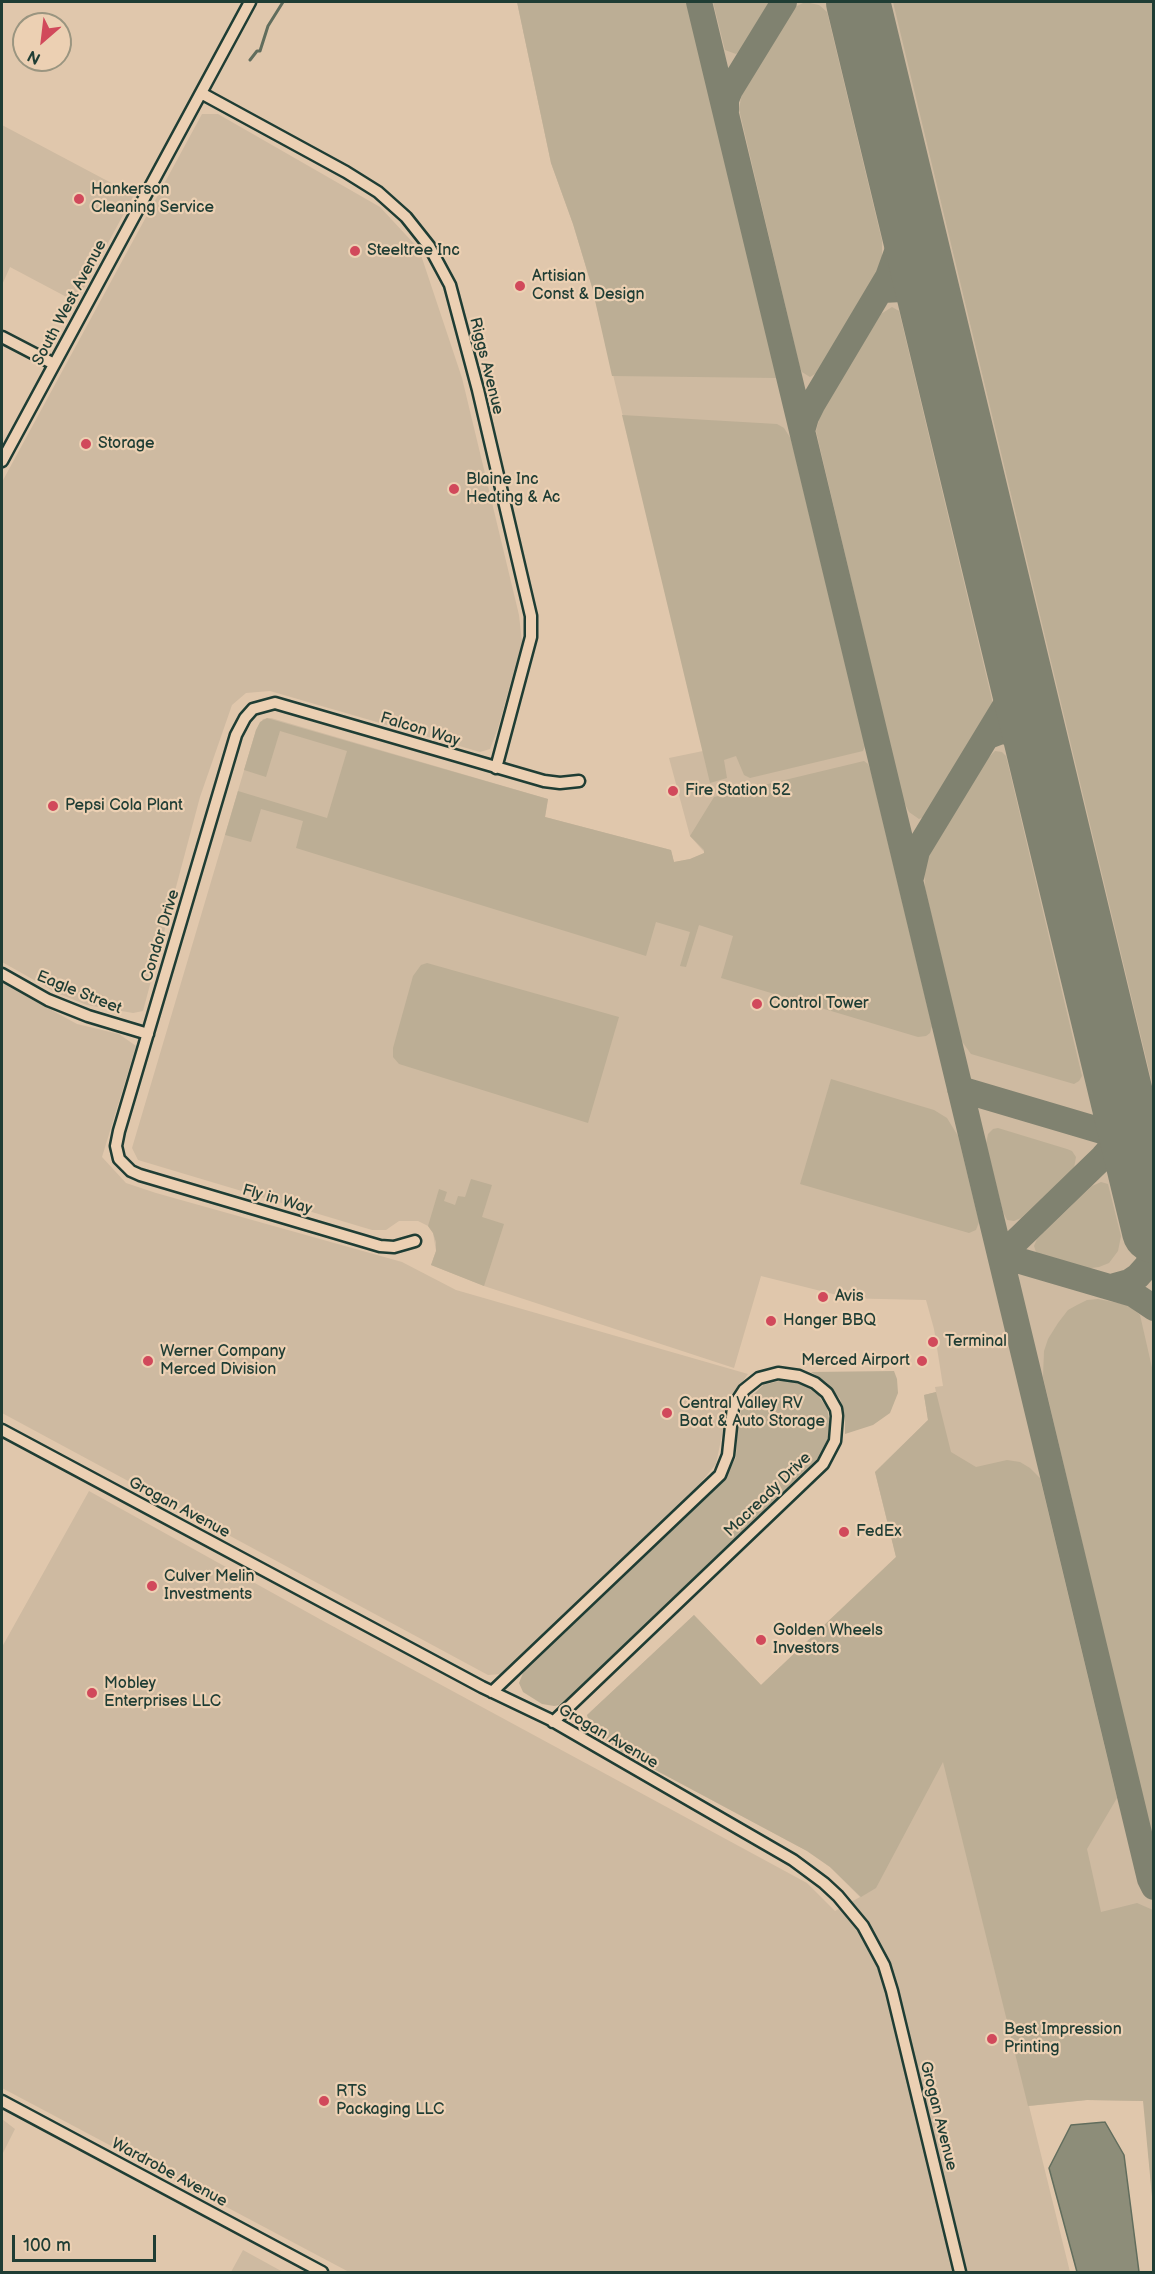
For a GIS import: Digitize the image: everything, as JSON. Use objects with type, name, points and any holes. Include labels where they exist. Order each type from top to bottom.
[{"type":"street","name":"South West Avenue","points":[[2,461],[250,2]]},
{"type":"street","name":"Riggs Avenue","points":[[201,93],[346,172],[378,192],[406,217],[429,246],[450,285],[478,390],[531,616],[531,637],[496,768]]},
{"type":"street","points":[[2,337],[54,364]]},
{"type":"street","name":"Falcon Way","points":[[253,709],[275,702],[544,782],[579,781]]},
{"type":"street","name":"Condor Drive","points":[[131,1171],[119,1159],[116,1146],[236,735],[253,709]]},
{"type":"street","name":"Eagle Street","points":[[2,974],[48,1000],[88,1016],[148,1034]]},
{"type":"street","name":"Fly in Way","points":[[131,1171],[380,1246],[394,1247],[415,1241]]},
{"type":"street","name":"Macready Drive","points":[[492,1692],[720,1475],[728,1455],[733,1407],[744,1390],[759,1378],[778,1372],[799,1376],[815,1383],[827,1393],[836,1408],[837,1416],[835,1441],[823,1464],[553,1722]]},
{"type":"street","name":"Grogan Avenue","points":[[2,1430],[492,1692],[553,1722],[793,1860],[838,1896],[863,1926],[884,1965],[960,2272]]},
{"type":"street","name":"Wardrobe Avenue","points":[[2,2101],[322,2272]]},
{"type":"shaded area","points":[[517,2],[1153,2],[1153,2207],[1144,2101],[1087,2100],[1029,2106],[1070,2272],[349,2272],[2,2088],[2,1647],[89,1491],[325,1622],[807,1883],[835,1911],[860,1897],[830,1867],[807,1851],[620,1751],[591,1727],[587,1715],[694,1615],[761,1685],[896,1557],[875,1472],[928,1420],[924,1395],[936,1392],[935,1387],[943,1386],[934,1329],[926,1300],[837,1298],[837,1295],[761,1276],[734,1368],[484,1286],[431,1265],[436,1251],[433,1233],[428,1226],[418,1221],[399,1221],[386,1230],[372,1230],[138,1160],[132,1148],[256,730],[263,719],[271,718],[548,799],[545,817],[671,850],[674,862],[705,853],[690,836],[669,758],[703,751],[592,287],[551,163]]},
{"type":"shaded area","points":[[517,2],[687,2],[777,378],[612,376],[592,287],[551,163]]},
{"type":"shaded area","points":[[713,2],[772,2],[744,47],[736,54],[725,50]]},
{"type":"shaded area","points":[[805,2],[819,5],[827,12],[882,241],[882,258],[876,280],[822,370],[810,377],[800,368],[739,109],[743,88],[790,13],[795,7]]},
{"type":"shaded area","points":[[893,2],[1153,2],[1153,1087]]},
{"type":"shaded area","points":[[202,114],[218,114],[380,207],[419,249],[462,378],[519,615],[522,642],[490,749],[480,752],[270,691],[246,693],[232,705],[200,797],[143,1011],[133,1013],[87,1005],[57,993],[2,962],[2,482]]},
{"type":"shaded area","points":[[2,125],[134,195],[76,302],[10,267],[2,285]]},
{"type":"shaded area","points":[[892,307],[899,311],[993,704],[926,816],[919,819],[909,812],[903,800],[816,431],[821,412],[881,314]]},
{"type":"shaded area","points":[[622,415],[777,424],[784,428],[791,439],[865,746],[863,751],[750,778],[744,775],[736,756],[724,760],[727,778],[710,783]]},
{"type":"shaded area","points":[[267,718],[548,799],[545,817],[671,850],[674,862],[704,853],[704,850],[690,836],[714,797],[864,761],[871,772],[932,1026],[930,1033],[918,1037],[721,978],[733,936],[699,925],[686,967],[680,966],[690,932],[656,922],[646,956],[296,848],[303,821],[261,809],[251,842],[225,835],[238,791],[327,818],[347,751],[280,731],[266,777],[244,770],[256,730],[260,722]]},
{"type":"shaded area","points":[[995,751],[1002,752],[1006,756],[1082,1076],[1074,1084],[971,1054],[961,1040],[925,888],[924,864],[926,856],[986,760]]},
{"type":"shaded area","points":[[427,963],[619,1017],[588,1123],[399,1064],[393,1057],[393,1048],[413,976],[421,965]]},
{"type":"shaded area","points":[[2,983],[77,1024],[119,1034],[136,1046],[102,1157],[126,1183],[402,1262],[456,1290],[748,1374],[729,1401],[716,1464],[699,1485],[502,1674],[488,1675],[2,1413]]},
{"type":"shaded area","points":[[831,1079],[934,1110],[947,1118],[958,1136],[979,1222],[976,1230],[969,1233],[800,1184]]},
{"type":"shaded area","points":[[998,1128],[1067,1149],[1072,1151],[1076,1157],[1074,1168],[1021,1218],[1014,1221],[1007,1220],[1003,1212],[986,1144],[988,1134]]},
{"type":"shaded area","points":[[471,1179],[492,1185],[482,1217],[504,1224],[484,1286],[431,1265],[436,1251],[436,1242],[428,1226],[439,1189],[447,1192],[444,1201],[455,1205],[458,1196],[465,1197]]},
{"type":"shaded area","points":[[1101,1182],[1108,1184],[1121,1236],[1118,1251],[1109,1263],[1084,1269],[1036,1252],[1034,1246],[1037,1239],[1092,1186]]},
{"type":"shaded area","points":[[1098,1299],[1128,1305],[1140,1315],[1153,1372],[1153,1842],[1043,1377],[1044,1351],[1058,1323],[1068,1310],[1087,1300]]},
{"type":"shaded area","points":[[894,1371],[898,1393],[890,1413],[873,1425],[845,1434],[845,1416],[840,1399],[827,1383],[811,1372]]},
{"type":"shaded area","points":[[783,1380],[802,1384],[810,1389],[818,1395],[827,1408],[830,1424],[829,1439],[819,1457],[561,1705],[542,1704],[523,1692],[519,1683],[523,1673],[723,1482],[736,1457],[738,1419],[743,1405],[763,1385]]},
{"type":"shaded area","points":[[936,1392],[951,1452],[976,1467],[1007,1460],[1020,1462],[1040,1478],[1117,1798],[1087,1849],[1101,1912],[1137,1903],[1153,1910],[1153,2207],[1143,2101],[1087,2100],[1028,2106],[943,1762],[876,1888],[861,1897],[830,1867],[807,1851],[620,1751],[591,1727],[587,1715],[694,1615],[761,1685],[896,1557],[875,1472],[928,1420],[924,1395]]},
{"type":"shaded area","points":[[2,2119],[15,2129],[2,2155]]},
{"type":"shaded area","points":[[1105,2122],[1124,2155],[1139,2272],[1077,2272],[1049,2168],[1071,2125]]},
{"type":"shaded area","points":[[243,2250],[283,2272],[231,2272]]},
{"type":"waterway","points":[[250,60],[257,51],[260,51],[268,26],[283,2]]},
{"type":"taxiway","points":[[699,2],[1150,1879],[1154,1887]]},
{"type":"taxiway","points":[[726,111],[726,100],[730,90],[784,2]]},
{"type":"taxiway","points":[[855,2],[861,14]]},
{"type":"taxiway","points":[[802,431],[813,403],[888,277],[897,252],[903,219],[901,179]]},
{"type":"taxiway","points":[[882,290],[902,289],[915,293],[925,302],[934,317]]},
{"type":"taxiway","points":[[911,877],[917,851],[1010,698],[1016,674],[1015,653]]},
{"type":"taxiway","points":[[988,736],[1001,731],[1021,736],[1031,744],[1042,767]]},
{"type":"taxiway","points":[[1003,1267],[1005,1254],[1010,1247],[1111,1148],[1121,1121],[1119,1087]]},
{"type":"taxiway","points":[[960,1089],[1102,1131],[1114,1138],[1126,1150],[1135,1164],[1142,1184]]},
{"type":"taxiway","points":[[1111,1287],[1129,1282],[1138,1276],[1147,1266],[1154,1251]]},
{"type":"taxiway","points":[[1000,1255],[1133,1294],[1154,1308]]},
{"type":"runway","points":[[858,2],[1154,1231]]},
{"type":"place","name":"Hankerson Cleaning Service","points":[[79,199]]},
{"type":"place","name":"Steeltree Inc","points":[[355,251]]},
{"type":"place","name":"Artisian Const & Design","points":[[520,286]]},
{"type":"place","name":"Storage","points":[[86,444]]},
{"type":"place","name":"Blaine Inc Heating & Ac","points":[[454,489]]},
{"type":"place","name":"Fire Station 52","points":[[673,791]]},
{"type":"place","name":"Pepsi Cola Plant","points":[[53,806]]},
{"type":"place","name":"Control Tower","points":[[757,1004]]},
{"type":"place","name":"Avis","points":[[823,1297]]},
{"type":"place","name":"Hanger BBQ","points":[[771,1321]]},
{"type":"place","name":"Terminal","points":[[933,1342]]},
{"type":"place","name":"Werner Company Merced Division","points":[[148,1361]]},
{"type":"place","name":"Merced Airport","points":[[922,1361]]},
{"type":"place","name":"Central Valley RV Boat & Auto Storage","points":[[667,1413]]},
{"type":"place","name":"FedEx","points":[[844,1532]]},
{"type":"place","name":"Culver Melin Investments","points":[[152,1586]]},
{"type":"place","name":"Golden Wheels Investors","points":[[761,1640]]},
{"type":"place","name":"Mobley Enterprises LLC","points":[[92,1693]]},
{"type":"place","name":"Best Impression Printing","points":[[992,2039]]},
{"type":"place","name":"RTS Packaging LLC","points":[[324,2101]]}]
